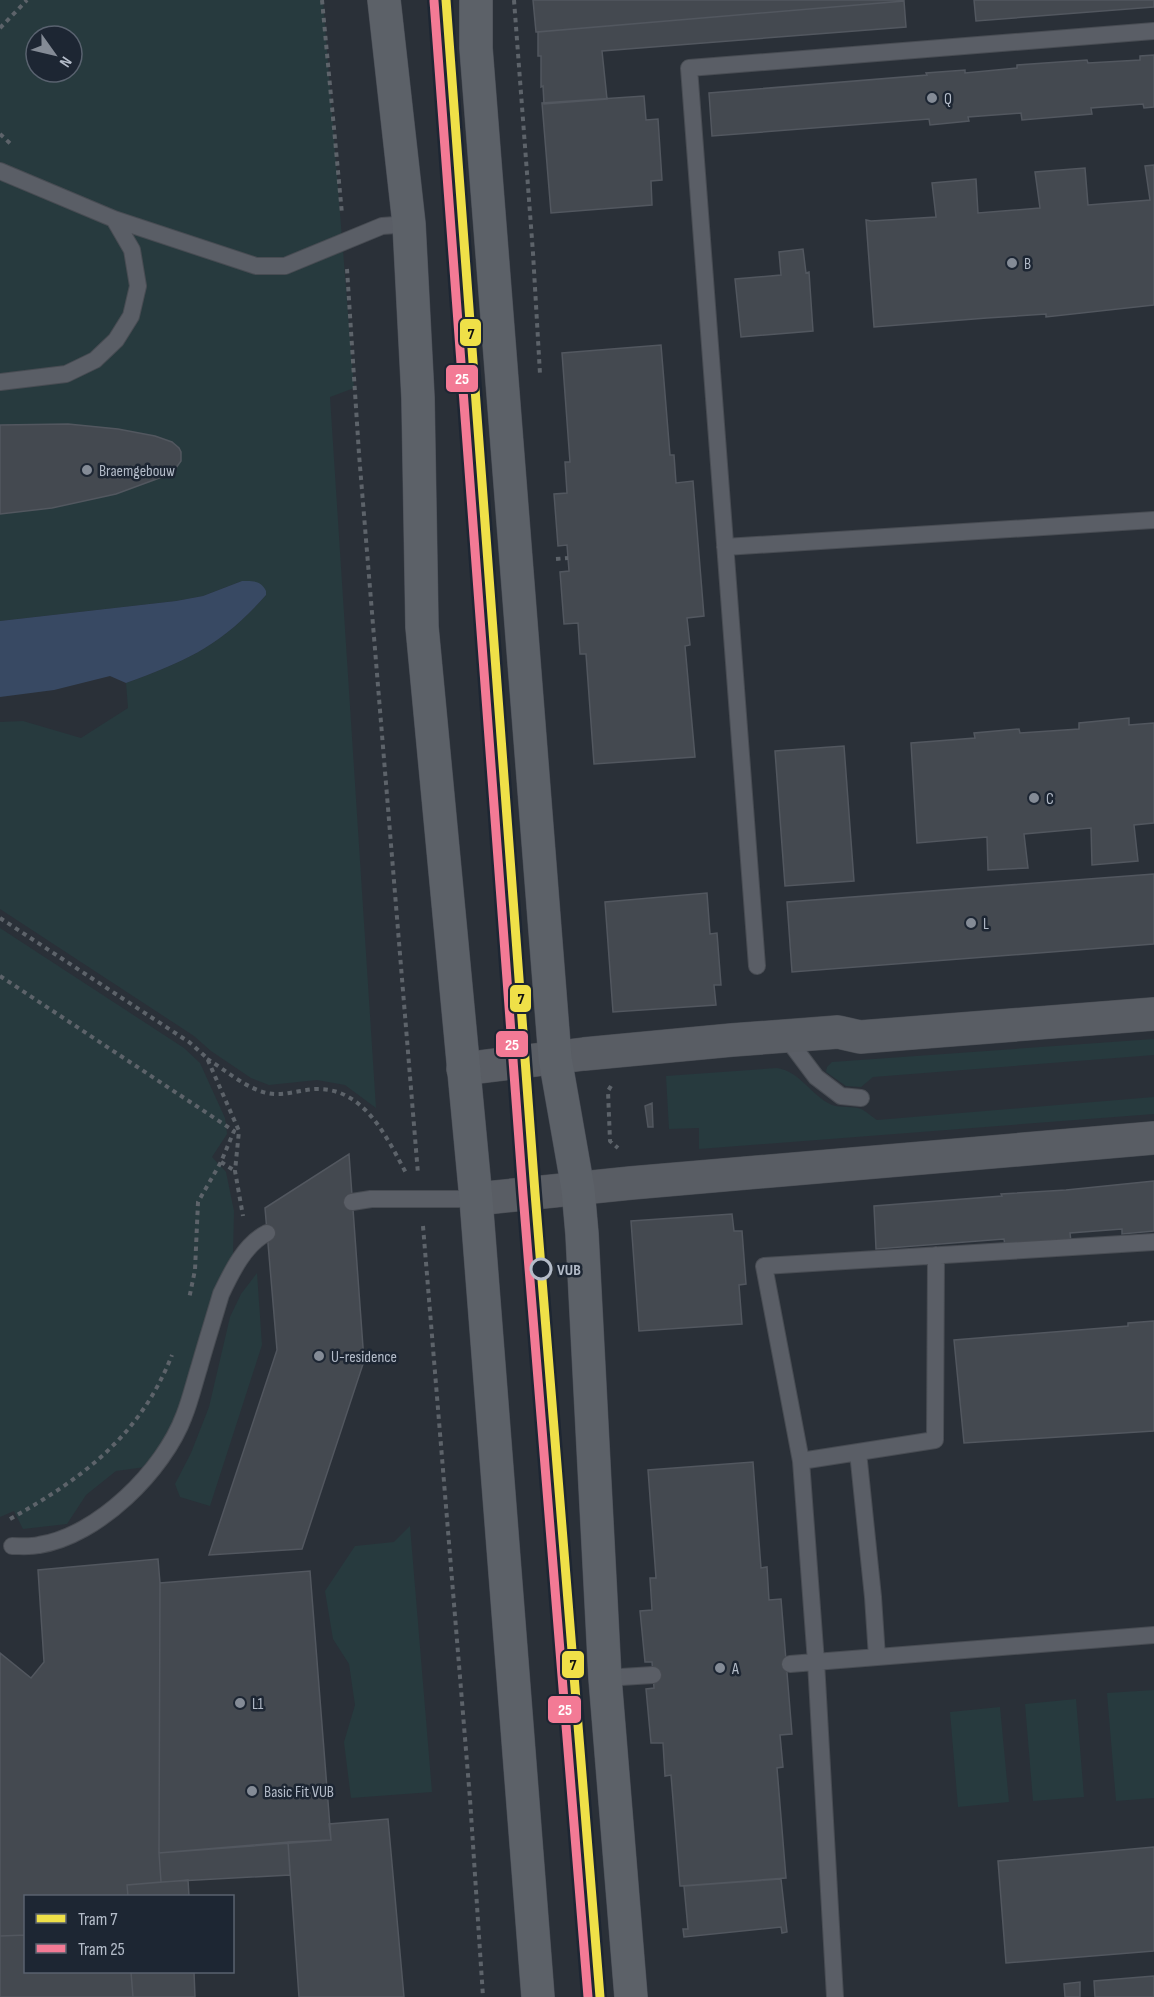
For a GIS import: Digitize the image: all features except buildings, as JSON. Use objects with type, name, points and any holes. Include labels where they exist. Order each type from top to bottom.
[{"type":"main road","points":[[384,0],[409,225],[418,398],[422,627],[476,1199],[538,1997]]},
{"type":"main road","points":[[476,0],[476,48],[555,1058],[578,1189],[585,1275],[605,1678],[630,1997]]},
{"type":"street","points":[[462,1069],[732,1040],[838,1032],[860,1037],[1154,1014]]},
{"type":"street","points":[[476,1199],[1154,1138]]},
{"type":"lane","points":[[757,966],[689,68],[1154,31]]},
{"type":"lane","points":[[0,171],[114,219],[256,266],[285,267],[382,226],[409,225]]},
{"type":"lane","points":[[0,382],[66,374],[95,360],[116,340],[131,316],[138,286],[132,250],[114,219]]},
{"type":"lane","points":[[725,547],[1154,520]]},
{"type":"lane","points":[[786,1037],[816,1077],[841,1096],[861,1098]]},
{"type":"lane","points":[[352,1202],[370,1199],[476,1199]]},
{"type":"lane","points":[[12,1546],[41,1545],[63,1539],[120,1503],[151,1472],[173,1440],[184,1416],[221,1294],[229,1276],[249,1248],[259,1237],[267,1233]]},
{"type":"lane","points":[[835,1997],[816,1662],[801,1461],[764,1266],[1154,1242]]},
{"type":"lane","points":[[801,1461],[935,1440],[936,1255]]},
{"type":"lane","points":[[858,1452],[877,1657]]},
{"type":"lane","points":[[790,1664],[1154,1635]]},
{"type":"lane","points":[[605,1678],[653,1674]]},
{"type":"path","points":[[0,28],[27,0]]},
{"type":"path","points":[[322,0],[345,241]]},
{"type":"path","points":[[0,134],[17,150]]},
{"type":"path","points":[[333,218],[342,214]]},
{"type":"path","points":[[336,272],[347,267],[359,454],[469,1787],[483,1997]]},
{"type":"path","points":[[555,559],[568,558]]},
{"type":"path","points":[[0,918],[189,1042],[207,1058],[247,1085],[268,1094],[318,1089],[341,1092],[368,1110],[390,1143],[420,1199]]},
{"type":"path","points":[[0,976],[234,1131],[221,1162],[198,1202],[195,1270],[187,1307]]},
{"type":"path","points":[[207,1058],[239,1131],[235,1171],[249,1248]]},
{"type":"path","points":[[614,1080],[608,1091],[610,1141],[623,1152]]},
{"type":"path","points":[[221,1162],[235,1171]]},
{"type":"path","points":[[12,1546],[8,1520],[69,1484],[120,1439],[147,1405],[172,1354]]},
{"type":"green space","points":[[0,0],[323,0],[354,388],[330,397],[376,1108],[345,1085],[317,1080],[269,1085],[251,1078],[211,1051],[194,1036],[0,909],[0,722],[23,721],[81,738],[128,708],[126,683],[168,667],[218,639],[234,627],[266,595],[242,581],[203,596],[0,621]]},
{"type":"green space","points":[[0,928],[184,1048],[200,1063],[225,1118],[227,1134],[212,1157],[226,1172],[234,1211],[233,1255],[214,1290],[177,1413],[166,1437],[145,1467],[116,1471],[86,1495],[67,1524],[23,1529],[14,1511],[0,1517]]},
{"type":"green space","points":[[1154,1039],[1154,1055],[873,1077],[861,1087],[846,1086],[826,1072],[832,1062]]},
{"type":"green space","points":[[777,1068],[793,1074],[824,1101],[832,1105],[861,1109],[877,1120],[1154,1097],[1154,1114],[699,1149],[699,1128],[669,1129],[666,1076]]},
{"type":"green space","points":[[257,1273],[262,1345],[210,1506],[180,1497],[175,1484],[191,1453],[209,1407],[230,1317],[241,1294]]},
{"type":"green space","points":[[410,1526],[432,1792],[351,1798],[344,1742],[355,1705],[349,1664],[333,1639],[325,1591],[355,1546],[394,1542]]},
{"type":"green space","points":[[1154,1690],[1154,1798],[1116,1801],[1107,1693]]},
{"type":"green space","points":[[1076,1699],[1084,1797],[1033,1801],[1025,1704]]},
{"type":"green space","points":[[1000,1707],[1009,1802],[958,1807],[950,1712]]},
{"type":"water","points":[[242,581],[259,583],[264,587],[266,595],[234,627],[218,639],[168,667],[126,683],[110,676],[54,690],[0,697],[0,621],[176,601],[203,596]]},
{"type":"tram line","name":"7","points":[[446,0],[535,1193],[600,1997]]},
{"type":"tram line","name":"25","points":[[434,1],[523,1194],[588,1997]]},
{"type":"place","name":"Q","points":[[932,98]]},
{"type":"place","name":"B","points":[[1012,263]]},
{"type":"place","name":"Braemgebouw","points":[[87,470]]},
{"type":"place","name":"C","points":[[1034,798]]},
{"type":"place","name":"L","points":[[971,923]]},
{"type":"place","name":"VUB","points":[[541,1269]]},
{"type":"place","name":"U-residence","points":[[319,1356]]},
{"type":"place","name":"A","points":[[720,1668]]},
{"type":"place","name":"L1","points":[[240,1703]]},
{"type":"place","name":"Basic Fit VUB","points":[[252,1791]]}]
